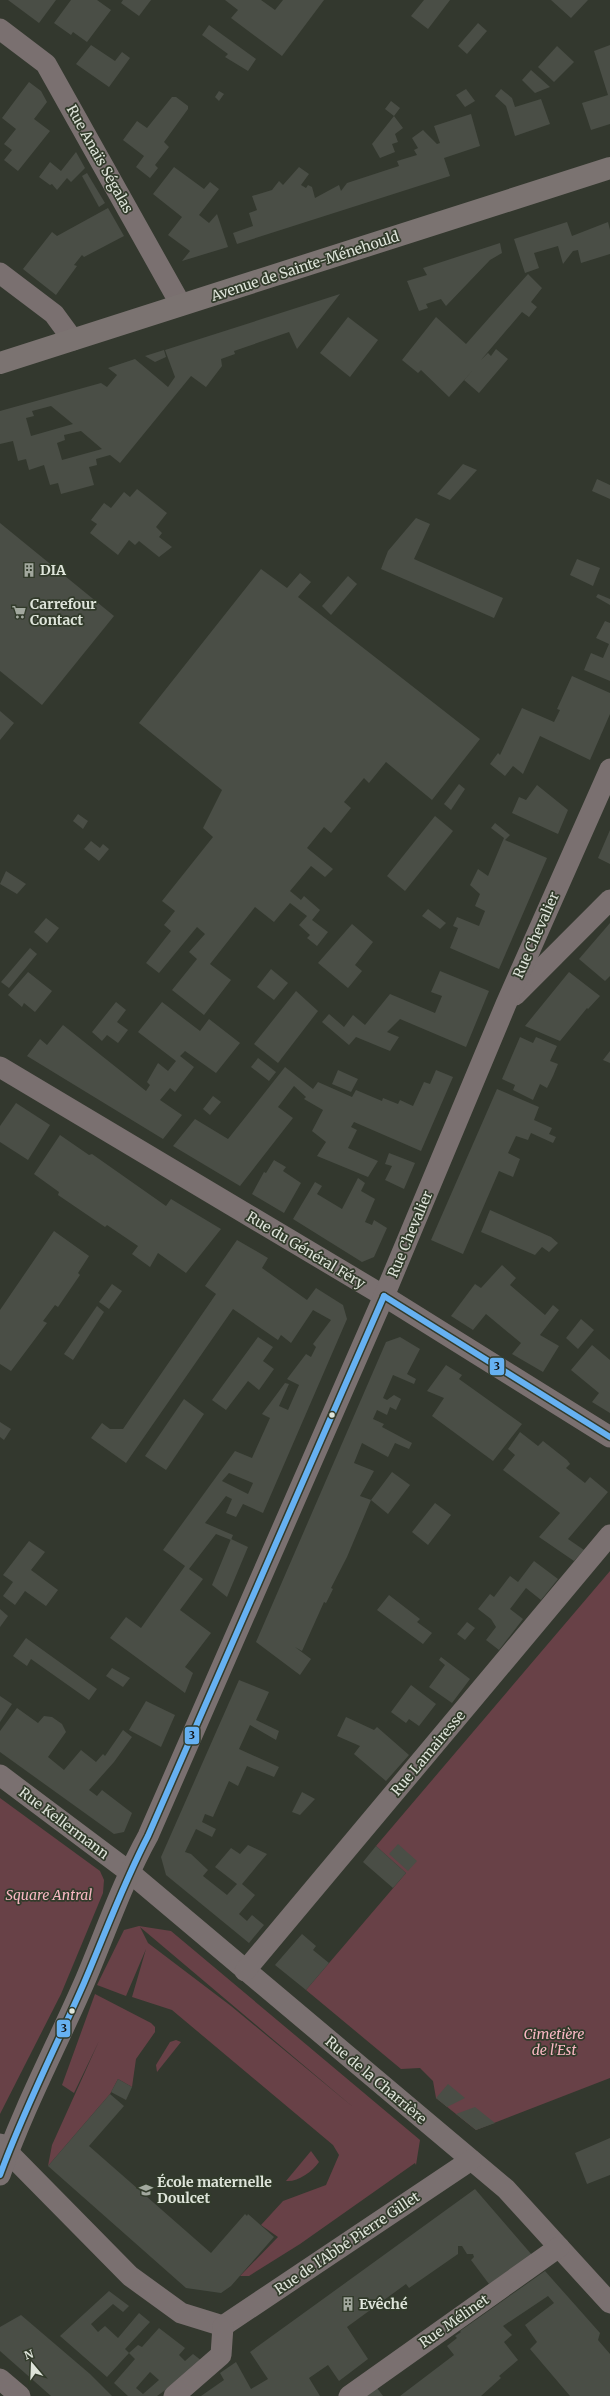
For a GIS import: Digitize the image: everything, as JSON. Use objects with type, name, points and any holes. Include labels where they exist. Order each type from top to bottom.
[{"type":"main road","name":"Avenue de Sainte-Ménehould","points":[[0,363],[610,168]]},
{"type":"street","name":"Rue Anaïs Ségalas","points":[[0,29],[46,64],[181,305]]},
{"type":"street","points":[[0,273],[54,314],[73,340]]},
{"type":"street","name":"Rue Chevalier","points":[[0,2175],[4,2147],[83,1983],[128,1871],[148,1836],[384,1296],[506,1004],[610,769]]},
{"type":"street","points":[[506,1004],[610,900]]},
{"type":"street","name":"Rue du Général Féry","points":[[0,1067],[384,1296],[610,1437]]},
{"type":"street","name":"Rue Lamairesse","points":[[246,1971],[610,1535]]},
{"type":"street","name":"Rue Kellermann","points":[[0,1775],[128,1871]]},
{"type":"street","name":"Rue de la Charrière","points":[[128,1871],[506,2189],[610,2303]]},
{"type":"street","points":[[4,2147],[130,2276],[181,2313],[223,2326],[220,2355],[174,2396]]},
{"type":"street","name":"Rue de l'Abbé Pierre Gillet","points":[[223,2326],[471,2160]]},
{"type":"street","name":"Rue Mélinet","points":[[349,2396],[559,2247]]},
{"type":"street","points":[[0,2379],[20,2396]]},
{"type":"green space","name":"Cimetière de l'Est","points":[[610,1571],[610,2078],[476,2130],[436,2098],[433,2081],[420,2068],[401,2069],[306,1990],[406,1873],[376,1846]]},
{"type":"green space","name":"Square Antral","points":[[0,1798],[100,1871],[104,1880],[103,1893],[61,1994],[0,2114]]},
{"type":"green space","points":[[139,1926],[171,1931],[420,2140],[416,2165],[415,2163],[300,2244],[249,2276],[240,2276],[278,2237],[261,2225],[283,2201],[326,2185],[339,2155],[333,2145],[172,2010],[132,1997],[146,1949],[126,1996],[97,1985],[124,1930]],"holes":[[[140,1927],[353,2107],[231,2006],[148,1943]]]},
{"type":"green space","points":[[95,1994],[151,2023],[155,2027],[155,2032],[136,2059],[132,2087],[118,2079],[110,2094],[48,2166],[52,2145],[99,2041],[74,2093],[62,2085]]},
{"type":"green space","points":[[176,2040],[181,2042],[157,2072],[156,2065],[170,2042]]},
{"type":"green space","points":[[311,2151],[319,2162],[316,2166],[309,2173],[300,2178],[286,2181]]},
{"type":"building","points":[[8,0],[56,0],[39,23]]},
{"type":"building","points":[[71,0],[97,0],[111,10],[87,42],[73,32],[71,35],[54,23]]},
{"type":"building","points":[[123,0],[151,0],[139,16],[121,3]]},
{"type":"building","points":[[225,0],[261,0],[275,10],[283,0],[324,0],[282,56],[231,18],[238,10]]},
{"type":"building","points":[[424,0],[450,0],[428,29],[411,16]]},
{"type":"building","points":[[551,0],[588,0],[571,18]]},
{"type":"building","points":[[478,23],[487,31],[467,54],[458,46]]},
{"type":"building","points":[[209,25],[256,59],[248,71],[225,57],[228,54],[202,35]]},
{"type":"building","points":[[91,45],[115,61],[122,52],[130,58],[109,87],[76,64]]},
{"type":"building","points":[[610,45],[610,124],[591,130],[582,103],[608,95],[594,51]]},
{"type":"building","points":[[557,46],[574,62],[554,82],[538,67]]},
{"type":"building","points":[[531,70],[550,87],[535,93],[522,80]]},
{"type":"building","points":[[29,82],[41,91],[47,102],[34,119],[50,131],[18,171],[4,160],[12,150],[4,144],[16,129],[2,118]]},
{"type":"building","points":[[466,89],[475,101],[465,107],[456,95]]},
{"type":"building","points":[[501,89],[512,98],[515,107],[541,99],[550,124],[515,136],[506,106],[495,96]]},
{"type":"building","points":[[219,91],[224,94],[219,101],[215,97]]},
{"type":"building","points":[[172,97],[176,97],[188,106],[188,109],[164,142],[169,147],[155,165],[158,168],[150,178],[136,167],[144,156],[123,140],[137,121],[147,128]]},
{"type":"building","points":[[391,101],[400,108],[394,116],[385,109]]},
{"type":"building","points":[[471,114],[480,146],[444,158],[450,176],[237,244],[233,233],[253,226],[249,213],[257,210],[252,196],[272,190],[279,181],[283,185],[299,167],[309,174],[301,185],[306,188],[308,185],[312,187],[315,198],[339,185],[341,191],[347,183],[399,166],[397,161],[417,155],[414,150],[418,148],[412,138],[423,130],[437,144],[440,143],[434,126]]},
{"type":"building","points":[[394,116],[403,128],[395,134],[398,142],[392,144],[395,152],[380,158],[372,144]]},
{"type":"building","points":[[76,152],[85,168],[71,182],[67,178],[57,190],[52,184],[50,185],[39,177],[50,162],[61,171]]},
{"type":"building","points":[[174,167],[204,189],[210,182],[219,189],[199,215],[209,223],[217,214],[228,247],[182,261],[190,251],[168,235],[182,217],[153,194]]},
{"type":"building","points":[[87,173],[105,203],[99,207],[82,176]]},
{"type":"building","points":[[108,208],[124,236],[84,257],[82,255],[74,265],[77,266],[56,295],[23,269],[52,232],[57,236]]},
{"type":"building","points":[[567,222],[572,236],[608,222],[610,230],[610,254],[581,263],[578,250],[573,251],[563,264],[558,246],[534,253],[539,268],[525,273],[514,239]]},
{"type":"building","points":[[500,243],[502,253],[490,260],[446,306],[441,299],[426,304],[428,308],[419,311],[407,281],[427,275],[423,268]]},
{"type":"building","points":[[528,274],[542,288],[531,302],[537,307],[529,317],[522,312],[481,360],[488,353],[491,356],[496,349],[508,359],[479,393],[464,380],[449,397],[421,370],[418,373],[402,360],[436,317],[466,344]]},
{"type":"building","points":[[340,294],[297,349],[289,332],[234,351],[235,354],[221,359],[222,366],[206,387],[191,376],[120,463],[110,455],[96,459],[97,465],[89,467],[94,485],[61,494],[58,483],[50,485],[44,465],[29,470],[26,459],[18,461],[13,441],[0,444],[0,411],[101,383],[107,387],[117,375],[108,368],[135,359],[168,387],[175,377],[165,350]],"holes":[[[51,406],[73,424],[31,436],[26,418],[34,416],[32,411]],[[81,431],[102,449],[62,460],[57,443],[65,440],[64,435]]]},
{"type":"building","points":[[348,317],[378,340],[350,377],[320,353]]},
{"type":"building","points":[[164,350],[166,357],[155,362],[145,356]]},
{"type":"building","points":[[463,464],[477,470],[450,500],[437,494]]},
{"type":"building","points":[[597,479],[610,485],[610,499],[592,491]]},
{"type":"building","points":[[137,489],[167,513],[156,527],[162,533],[159,537],[172,547],[159,557],[139,541],[135,545],[129,540],[118,555],[90,533],[97,524],[91,520],[104,503],[111,508],[124,492],[130,497]]},
{"type":"building","points":[[416,518],[430,524],[414,559],[503,598],[494,618],[381,569],[388,551]]},
{"type":"building","name":"DIA","points":[[0,523],[114,616],[42,705],[0,671]]},
{"type":"building","points":[[577,559],[600,568],[593,586],[570,575]]},
{"type":"building","points":[[261,569],[287,588],[300,573],[311,582],[298,597],[480,739],[432,800],[386,762],[369,783],[364,778],[344,802],[351,808],[331,833],[324,827],[307,848],[333,869],[325,877],[311,866],[290,891],[301,900],[304,896],[320,910],[312,920],[328,932],[317,946],[307,938],[310,935],[299,925],[307,916],[290,903],[274,922],[255,907],[210,964],[231,980],[204,1015],[172,990],[197,959],[189,952],[205,934],[197,927],[159,973],[146,963],[171,931],[164,925],[175,911],[162,901],[213,837],[203,828],[222,790],[139,723]]},
{"type":"building","points":[[348,576],[357,584],[331,615],[322,606]]},
{"type":"building","points":[[598,594],[610,599],[610,605],[596,597]]},
{"type":"building","points":[[605,621],[610,623],[610,681],[584,670],[591,653],[603,658],[609,644],[596,638]]},
{"type":"building","points":[[572,676],[610,693],[610,714],[590,760],[540,736],[523,774],[513,766],[505,776],[490,764],[498,753],[500,755],[522,708],[554,722],[560,710],[557,709]]},
{"type":"building","points":[[0,711],[14,723],[0,740]]},
{"type":"building","points":[[459,784],[465,789],[451,810],[444,804]]},
{"type":"building","points":[[537,785],[568,810],[558,834],[512,813],[519,797],[526,800]]},
{"type":"building","points":[[78,814],[88,821],[83,829],[73,821]]},
{"type":"building","points":[[435,816],[453,831],[405,891],[387,876]]},
{"type":"building","points":[[495,823],[510,835],[505,840],[547,858],[499,969],[450,948],[458,928],[453,926],[457,917],[479,926],[485,911],[475,906],[480,894],[470,885],[478,869],[488,876],[504,838],[491,828]]},
{"type":"building","points":[[610,830],[610,864],[598,858]]},
{"type":"building","points":[[91,841],[100,848],[103,844],[109,849],[99,861],[84,849]]},
{"type":"building","points":[[6,871],[26,884],[17,894],[0,884]]},
{"type":"building","points":[[428,909],[446,923],[440,929],[422,916]]},
{"type":"building","points":[[46,918],[59,928],[47,943],[34,932]]},
{"type":"building","points":[[610,923],[610,976],[605,981],[579,959]]},
{"type":"building","points":[[352,924],[373,942],[355,965],[362,971],[348,988],[318,963]]},
{"type":"building","points":[[30,948],[37,954],[9,988],[1,982]]},
{"type":"building","points":[[271,969],[288,983],[274,1000],[257,987]]},
{"type":"building","points":[[440,971],[489,991],[466,1047],[400,1019],[387,1032],[399,1037],[390,1051],[356,1037],[349,1045],[322,1022],[329,1014],[344,1027],[353,1015],[365,1025],[390,994],[435,1013],[442,996],[431,992]]},
{"type":"building","points":[[28,972],[52,991],[35,1012],[24,1003],[22,1007],[8,995]]},
{"type":"building","points":[[569,972],[600,996],[588,1009],[587,1008],[560,1041],[525,1026]]},
{"type":"building","points":[[296,991],[318,1011],[278,1063],[254,1044]]},
{"type":"building","points":[[116,1002],[126,1010],[117,1022],[128,1030],[118,1043],[107,1035],[102,1041],[92,1032]]},
{"type":"building","points":[[162,1002],[200,1031],[209,1019],[240,1043],[216,1073],[185,1051],[180,1056],[194,1067],[175,1092],[170,1088],[160,1100],[182,1115],[163,1139],[27,1056],[40,1039],[47,1045],[63,1025],[146,1091],[150,1085],[147,1082],[158,1063],[168,1071],[176,1061],[138,1032]]},
{"type":"building","points":[[520,1037],[533,1043],[536,1037],[557,1046],[550,1061],[558,1064],[553,1076],[547,1088],[540,1084],[533,1100],[513,1090],[515,1085],[502,1079]]},
{"type":"building","points":[[610,1051],[610,1063],[603,1060]]},
{"type":"building","points":[[258,1058],[276,1072],[269,1081],[251,1067]]},
{"type":"building","points":[[285,1067],[313,1089],[318,1082],[352,1097],[356,1090],[382,1101],[383,1098],[398,1104],[400,1100],[413,1106],[424,1082],[430,1084],[436,1070],[453,1077],[421,1151],[354,1122],[351,1127],[357,1130],[348,1148],[378,1161],[368,1177],[317,1156],[326,1142],[312,1131],[323,1110],[304,1099],[306,1097],[294,1086],[278,1107],[293,1118],[240,1186],[173,1146],[195,1119],[228,1139]]},
{"type":"building","points":[[338,1070],[358,1079],[351,1092],[332,1084]]},
{"type":"building","points":[[497,1089],[539,1107],[534,1120],[552,1128],[549,1134],[556,1137],[553,1143],[531,1133],[528,1140],[516,1136],[508,1153],[520,1159],[513,1177],[499,1171],[463,1254],[431,1240]]},
{"type":"building","points":[[213,1096],[221,1102],[210,1115],[203,1109]]},
{"type":"building","points":[[16,1103],[50,1125],[28,1160],[0,1142],[0,1126]]},
{"type":"building","points":[[60,1135],[89,1155],[92,1154],[166,1206],[171,1199],[221,1229],[186,1273],[158,1253],[150,1267],[132,1254],[138,1246],[107,1225],[105,1227],[58,1195],[59,1192],[34,1174]]},
{"type":"building","points":[[389,1153],[415,1163],[404,1189],[385,1180],[392,1166],[385,1164]]},
{"type":"building","points":[[274,1160],[286,1167],[283,1171],[301,1183],[284,1213],[252,1194],[264,1172],[266,1173]]},
{"type":"building","points":[[358,1178],[365,1183],[361,1191],[375,1199],[365,1222],[372,1225],[374,1220],[387,1228],[374,1257],[362,1262],[293,1219],[315,1182],[322,1186],[317,1194],[342,1209]]},
{"type":"building","points":[[490,1210],[551,1237],[558,1243],[549,1252],[542,1247],[535,1255],[481,1232]]},
{"type":"building","points":[[54,1231],[89,1256],[78,1273],[80,1275],[58,1307],[55,1305],[43,1321],[47,1323],[11,1371],[0,1364],[0,1310]]},
{"type":"building","points":[[237,1240],[268,1258],[262,1268],[307,1300],[316,1288],[343,1305],[347,1319],[263,1513],[243,1504],[236,1517],[226,1513],[232,1499],[226,1496],[205,1523],[233,1535],[231,1540],[216,1534],[189,1569],[203,1579],[180,1610],[211,1633],[185,1667],[193,1673],[185,1693],[110,1638],[126,1617],[141,1628],[185,1566],[163,1550],[235,1451],[252,1458],[270,1418],[262,1414],[285,1383],[289,1384],[279,1406],[288,1410],[299,1385],[287,1379],[306,1354],[311,1357],[316,1347],[313,1344],[331,1320],[313,1310],[291,1343],[281,1335],[278,1340],[233,1309],[126,1463],[91,1438],[102,1423],[110,1429],[123,1429],[216,1294],[205,1286]],"holes":[[[229,1473],[253,1483],[248,1494],[222,1481]]]},
{"type":"building","points":[[502,1265],[516,1278],[510,1285],[545,1315],[553,1305],[559,1310],[540,1335],[559,1346],[543,1372],[512,1354],[521,1343],[486,1314],[473,1330],[451,1316],[475,1284],[481,1288]]},
{"type":"building","points":[[112,1284],[122,1291],[109,1309],[99,1302]]},
{"type":"building","points":[[97,1306],[104,1312],[73,1360],[64,1354]]},
{"type":"building","points":[[581,1319],[594,1330],[578,1349],[566,1338]]},
{"type":"building","points":[[258,1337],[273,1347],[263,1361],[274,1369],[259,1390],[248,1381],[226,1410],[212,1400]]},
{"type":"building","points":[[400,1337],[420,1349],[407,1374],[416,1379],[414,1384],[393,1375],[383,1398],[387,1400],[394,1395],[401,1399],[396,1410],[390,1407],[387,1415],[377,1410],[373,1419],[384,1424],[382,1427],[412,1443],[409,1449],[395,1443],[388,1457],[362,1443],[354,1463],[374,1471],[360,1496],[371,1500],[347,1557],[331,1588],[333,1589],[326,1603],[324,1602],[302,1651],[295,1647],[311,1659],[300,1675],[256,1642],[386,1342]]},
{"type":"building","points":[[592,1345],[610,1360],[610,1413],[592,1402],[599,1393],[571,1370]]},
{"type":"building","points":[[446,1365],[462,1375],[459,1379],[522,1424],[493,1461],[432,1416],[444,1398],[427,1391]]},
{"type":"building","points":[[184,1399],[204,1414],[166,1470],[145,1456]]},
{"type":"building","points":[[0,1422],[11,1429],[4,1440],[0,1437]]},
{"type":"building","points":[[520,1432],[538,1446],[543,1441],[567,1460],[570,1464],[566,1468],[585,1483],[590,1477],[608,1492],[568,1539],[584,1550],[574,1561],[539,1537],[560,1513],[503,1470],[515,1455],[508,1449]]},
{"type":"building","points":[[392,1472],[410,1485],[388,1514],[371,1500]]},
{"type":"building","points":[[435,1503],[451,1515],[428,1545],[412,1532]]},
{"type":"building","points":[[231,1539],[248,1547],[227,1597],[212,1585]]},
{"type":"building","points":[[29,1541],[45,1552],[31,1570],[58,1590],[46,1606],[25,1591],[15,1605],[3,1596],[13,1582],[3,1575]]},
{"type":"building","points":[[534,1561],[558,1579],[541,1600],[526,1588],[510,1609],[523,1619],[499,1650],[486,1640],[496,1627],[491,1619],[478,1609],[490,1594],[494,1597],[510,1576],[518,1582]]},
{"type":"building","points":[[389,1595],[420,1619],[417,1622],[432,1633],[423,1644],[377,1610]]},
{"type":"building","points":[[0,1609],[8,1616],[0,1627]]},
{"type":"building","points":[[467,1622],[475,1628],[465,1640],[457,1634]]},
{"type":"building","points":[[26,1638],[97,1689],[89,1700],[31,1659],[27,1666],[13,1656]]},
{"type":"building","points":[[441,1657],[470,1679],[452,1703],[429,1687],[445,1665],[439,1660]]},
{"type":"building","points":[[112,1668],[130,1678],[123,1687],[106,1676]]},
{"type":"building","points":[[239,1680],[269,1692],[256,1720],[279,1731],[276,1740],[250,1725],[239,1749],[279,1767],[274,1777],[247,1766],[238,1786],[229,1781],[213,1817],[205,1814],[202,1822],[216,1829],[212,1837],[196,1829],[185,1852],[191,1854],[208,1870],[203,1876],[227,1895],[237,1884],[215,1867],[231,1848],[240,1854],[248,1845],[267,1854],[242,1884],[255,1895],[239,1914],[247,1921],[252,1915],[264,1925],[249,1943],[166,1875],[161,1857]]},
{"type":"building","points":[[411,1685],[436,1704],[419,1726],[409,1719],[406,1723],[391,1712]]},
{"type":"building","points":[[0,1696],[12,1704],[0,1722]]},
{"type":"building","points":[[146,1701],[175,1715],[161,1747],[129,1730]]},
{"type":"building","points":[[17,1708],[38,1723],[44,1716],[52,1717],[62,1724],[66,1732],[48,1757],[64,1770],[81,1750],[96,1762],[103,1754],[105,1756],[123,1730],[132,1737],[114,1762],[89,1790],[97,1796],[102,1790],[132,1813],[124,1832],[114,1834],[0,1752],[0,1731]]},
{"type":"building","points":[[346,1717],[374,1730],[377,1727],[409,1755],[386,1781],[354,1754],[360,1746],[337,1736]]},
{"type":"building","points":[[302,1792],[315,1799],[300,1815],[292,1812]]},
{"type":"building","points":[[398,1844],[417,1861],[408,1871],[389,1854]]},
{"type":"building","points":[[376,1846],[406,1873],[393,1888],[363,1862]]},
{"type":"building","points":[[302,1934],[316,1946],[313,1950],[329,1963],[306,1990],[275,1965]]},
{"type":"building","points":[[118,2079],[132,2087],[126,2100],[111,2092]]},
{"type":"building","points":[[448,2084],[465,2098],[447,2107],[436,2098]]},
{"type":"building","points":[[110,2094],[124,2106],[89,2146],[211,2253],[245,2214],[247,2216],[248,2214],[274,2237],[231,2286],[221,2293],[186,2288],[48,2166]]},
{"type":"building","points":[[475,2107],[495,2123],[476,2130],[456,2114]]},
{"type":"building","points":[[610,2138],[610,2175],[587,2184],[575,2153]]},
{"type":"building","name":"Evêché","points":[[475,2189],[532,2255],[489,2284],[471,2260],[474,2257],[473,2254],[467,2254],[462,2246],[458,2246],[458,2254],[409,2288],[406,2284],[347,2327],[368,2359],[339,2381],[328,2365],[309,2378],[320,2396],[201,2396],[224,2380],[220,2373],[236,2362],[251,2389],[268,2379],[250,2352]]},
{"type":"building","points":[[545,2271],[600,2333],[598,2340],[610,2354],[610,2396],[570,2396],[530,2349],[537,2342],[525,2325],[554,2303],[548,2296],[503,2326],[512,2335],[504,2342],[518,2360],[499,2376],[501,2378],[481,2396],[400,2396],[454,2355],[447,2346],[457,2338],[455,2336],[461,2332],[460,2331]]},
{"type":"building","points":[[109,2291],[129,2306],[123,2312],[113,2304],[91,2324],[98,2332],[105,2326],[118,2338],[139,2313],[150,2322],[125,2349],[129,2353],[107,2377],[60,2336]]},
{"type":"building","points":[[21,2315],[90,2374],[112,2396],[51,2396],[0,2351],[0,2327]]},
{"type":"building","points":[[159,2328],[185,2348],[179,2355],[185,2361],[193,2354],[202,2361],[202,2364],[157,2396],[128,2396],[114,2383],[135,2359],[129,2353],[138,2345],[142,2347]],"holes":[[[150,2372],[159,2380],[143,2394],[136,2388]]]},
{"type":"building","points":[[377,2388],[383,2396],[366,2396]]},
{"type":"transit line","name":"3","points":[[384,1296],[610,1437]]},
{"type":"transit line","name":"3","points":[[0,2175],[9,2150],[84,1983],[122,1891],[148,1836],[384,1296]]},
{"type":"place","name":"DIA","points":[[29,570]]},
{"type":"place","name":"Carrefour Contact","points":[[19,612]]},
{"type":"place","name":"École maternelle Doulcet","points":[[146,2190]]},
{"type":"place","name":"Evêché","points":[[348,2304]]}]
